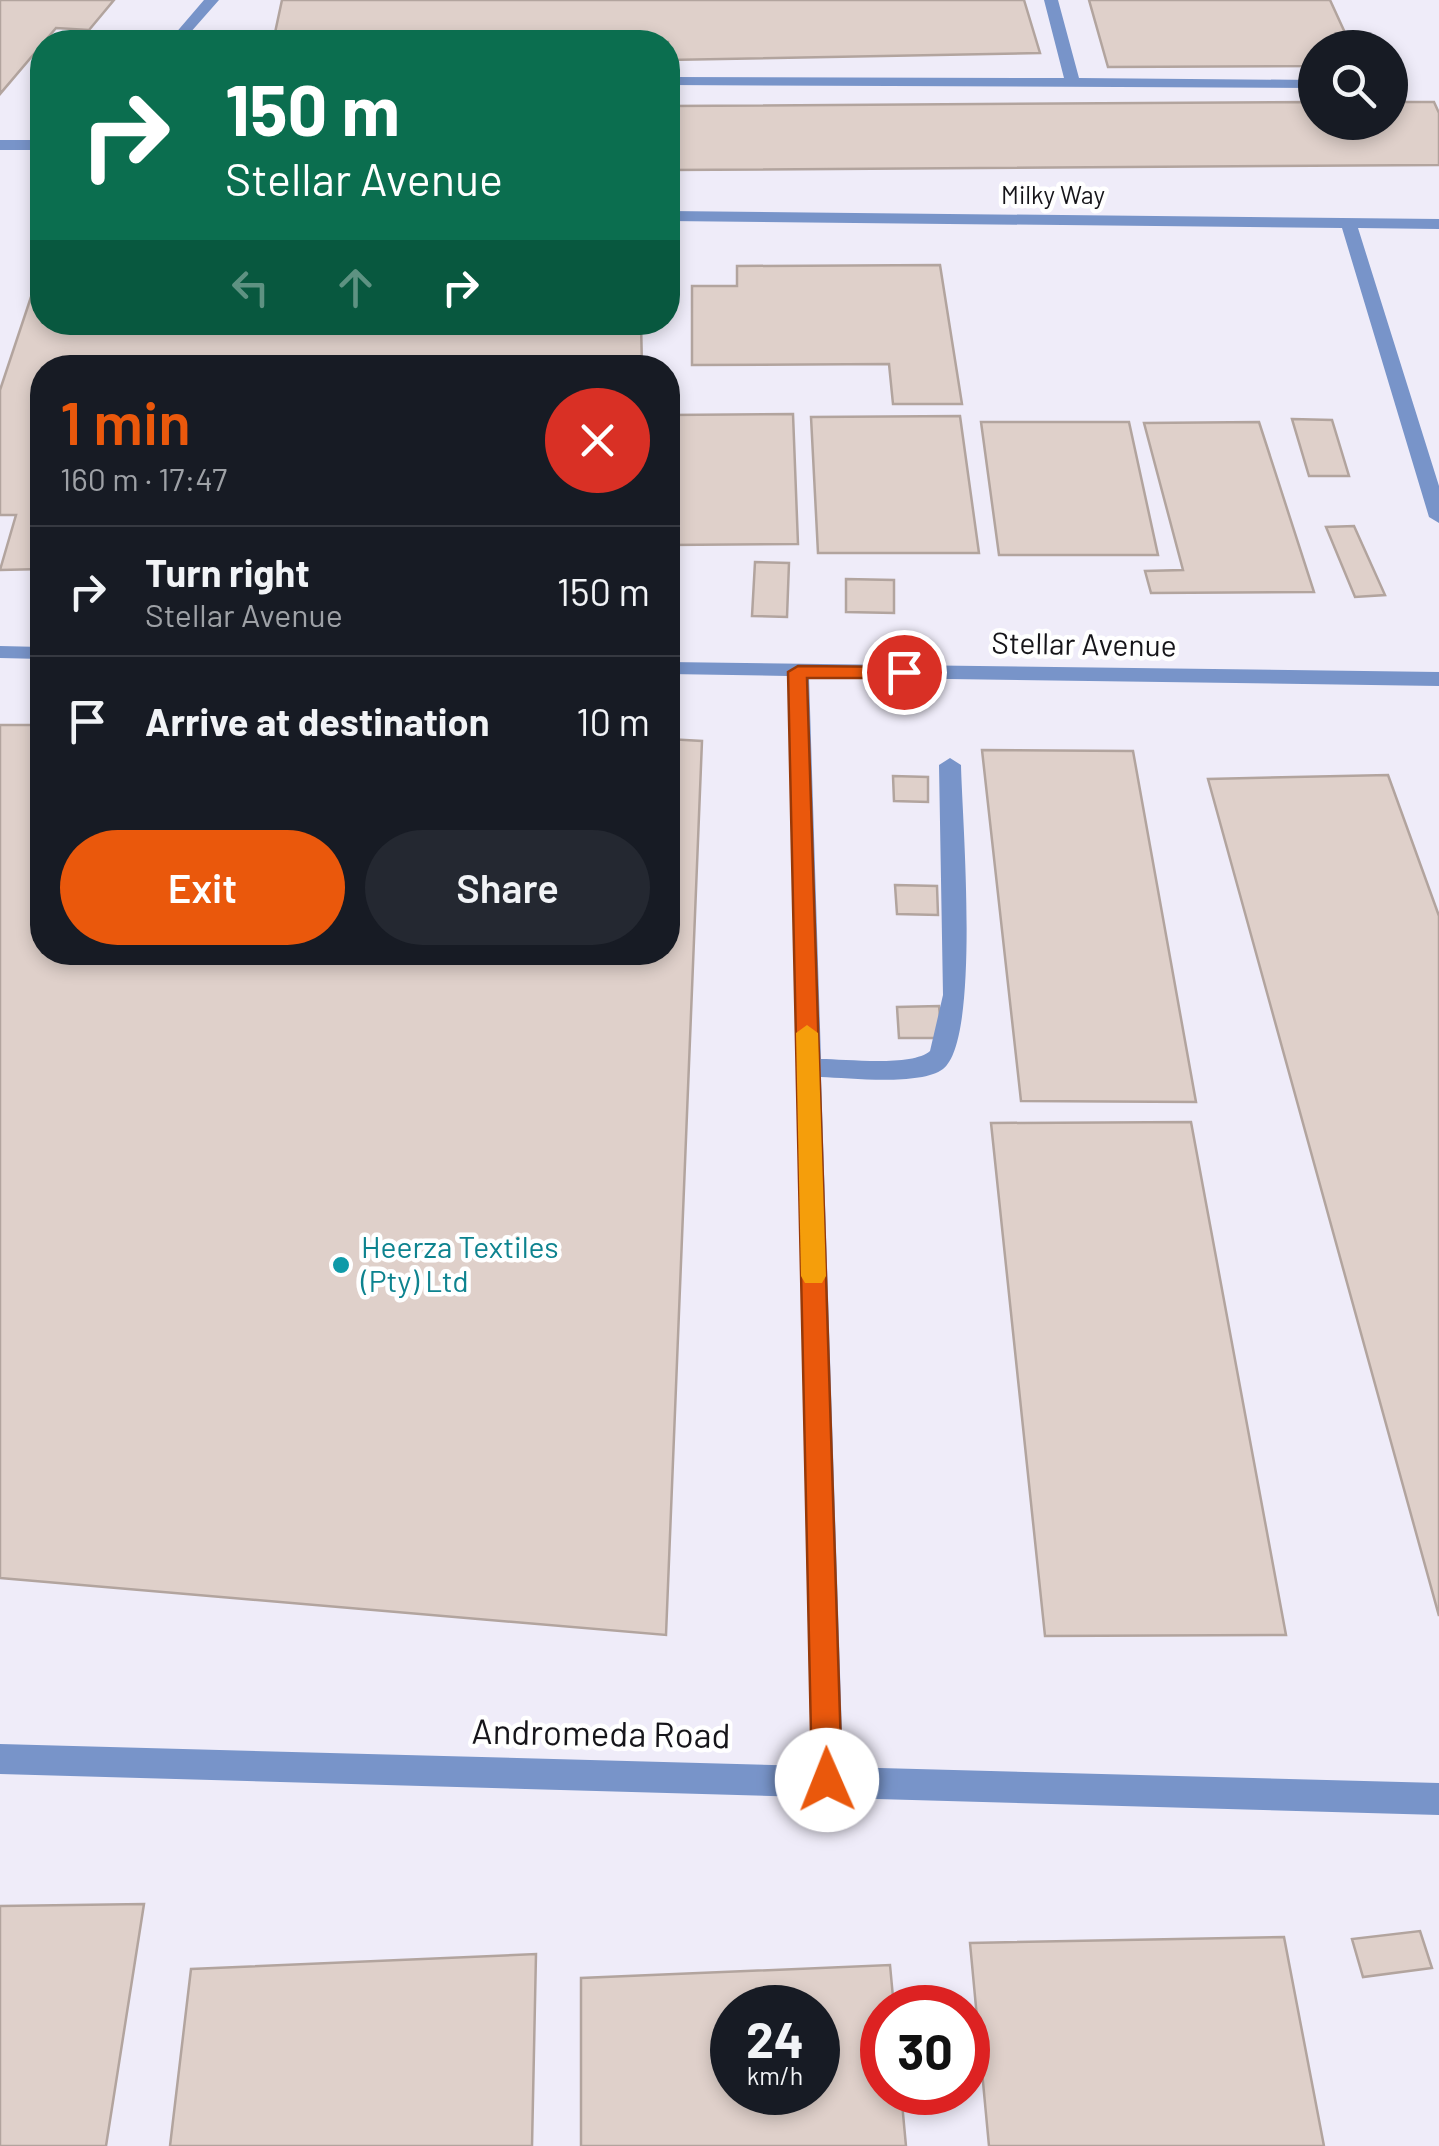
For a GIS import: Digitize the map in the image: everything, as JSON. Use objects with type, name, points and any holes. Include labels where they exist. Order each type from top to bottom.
[{"type":"street","points":[[186,30],[212,0]]},
{"type":"street","points":[[1051,0],[1073,83]]},
{"type":"street","points":[[680,81],[1298,84]]},
{"type":"street","points":[[0,145],[30,146]]},
{"type":"street","name":"Milky Way","points":[[680,216],[1439,224]]},
{"type":"street","points":[[1348,222],[1439,517]]},
{"type":"street","points":[[0,652],[30,653]]},
{"type":"street","name":"Stellar Avenue","points":[[680,668],[1439,680]]},
{"type":"street","points":[[798,672],[827,1780]]},
{"type":"street","points":[[808,1068],[906,1069],[931,1065],[942,1055],[955,994],[950,765]]},
{"type":"street","name":"Andromeda Road","points":[[0,1758],[1439,1799]]},
{"type":"building","points":[[0,0],[114,0],[89,30],[30,30],[30,59],[0,94]]},
{"type":"building","points":[[282,0],[1024,0],[1040,53],[680,60],[680,30],[276,30]]},
{"type":"building","points":[[1089,0],[1330,0],[1344,30],[1298,30],[1298,66],[1108,67]]},
{"type":"building","points":[[1298,102],[1298,140],[1408,140],[1408,102],[1434,102],[1439,113],[1439,165],[680,170],[680,106]]},
{"type":"building","points":[[940,265],[962,404],[893,404],[889,364],[692,365],[692,286],[737,286],[737,266]]},
{"type":"building","points":[[30,300],[30,335],[641,335],[642,355],[30,355],[30,569],[0,570],[16,515],[0,515],[0,390]]},
{"type":"building","points":[[793,414],[798,544],[680,545],[680,415]]},
{"type":"building","points":[[960,416],[979,553],[818,553],[811,417]]},
{"type":"building","points":[[1292,419],[1332,420],[1349,476],[1309,476]]},
{"type":"building","points":[[981,422],[1129,422],[1158,555],[999,555]]},
{"type":"building","points":[[1259,422],[1314,592],[1151,593],[1145,571],[1183,570],[1144,423]]},
{"type":"building","points":[[1354,526],[1385,595],[1355,597],[1326,527]]},
{"type":"building","points":[[755,562],[789,563],[787,617],[752,616]]},
{"type":"building","points":[[846,579],[894,580],[894,613],[846,612]]},
{"type":"building","name":"Heerza Textiles (Pty) Ltd","points":[[0,725],[30,725],[30,965],[680,965],[680,740],[702,741],[666,1635],[0,1578]]},
{"type":"building","points":[[982,750],[1133,751],[1196,1102],[1021,1101]]},
{"type":"building","points":[[1388,775],[1439,916],[1439,1616],[1208,779]]},
{"type":"building","points":[[893,776],[928,777],[928,802],[894,801]]},
{"type":"building","points":[[895,885],[937,886],[938,915],[897,914]]},
{"type":"building","points":[[939,1006],[942,1038],[899,1038],[897,1007]]},
{"type":"building","points":[[1191,1122],[1286,1635],[1045,1636],[991,1123]]},
{"type":"building","points":[[144,1904],[106,2146],[0,2146],[0,1906]]},
{"type":"building","points":[[1420,1931],[1432,1968],[1363,1977],[1352,1939]]},
{"type":"building","points":[[1284,1937],[1324,2146],[989,2146],[986,2115],[990,2115],[990,1985],[974,1985],[970,1943]]},
{"type":"building","points":[[536,1954],[532,2146],[170,2146],[191,1969]]},
{"type":"building","points":[[890,1965],[892,1985],[860,1985],[860,2115],[903,2115],[906,2146],[581,2146],[581,1978]]},
{"type":"slow traffic","points":[[807,1033],[814,1276]]},
{"type":"place","name":"Heerza Textiles (Pty) Ltd","points":[[341,1265]]},
{"type":"route","points":[[827,1780],[798,672],[904,672]]}]
